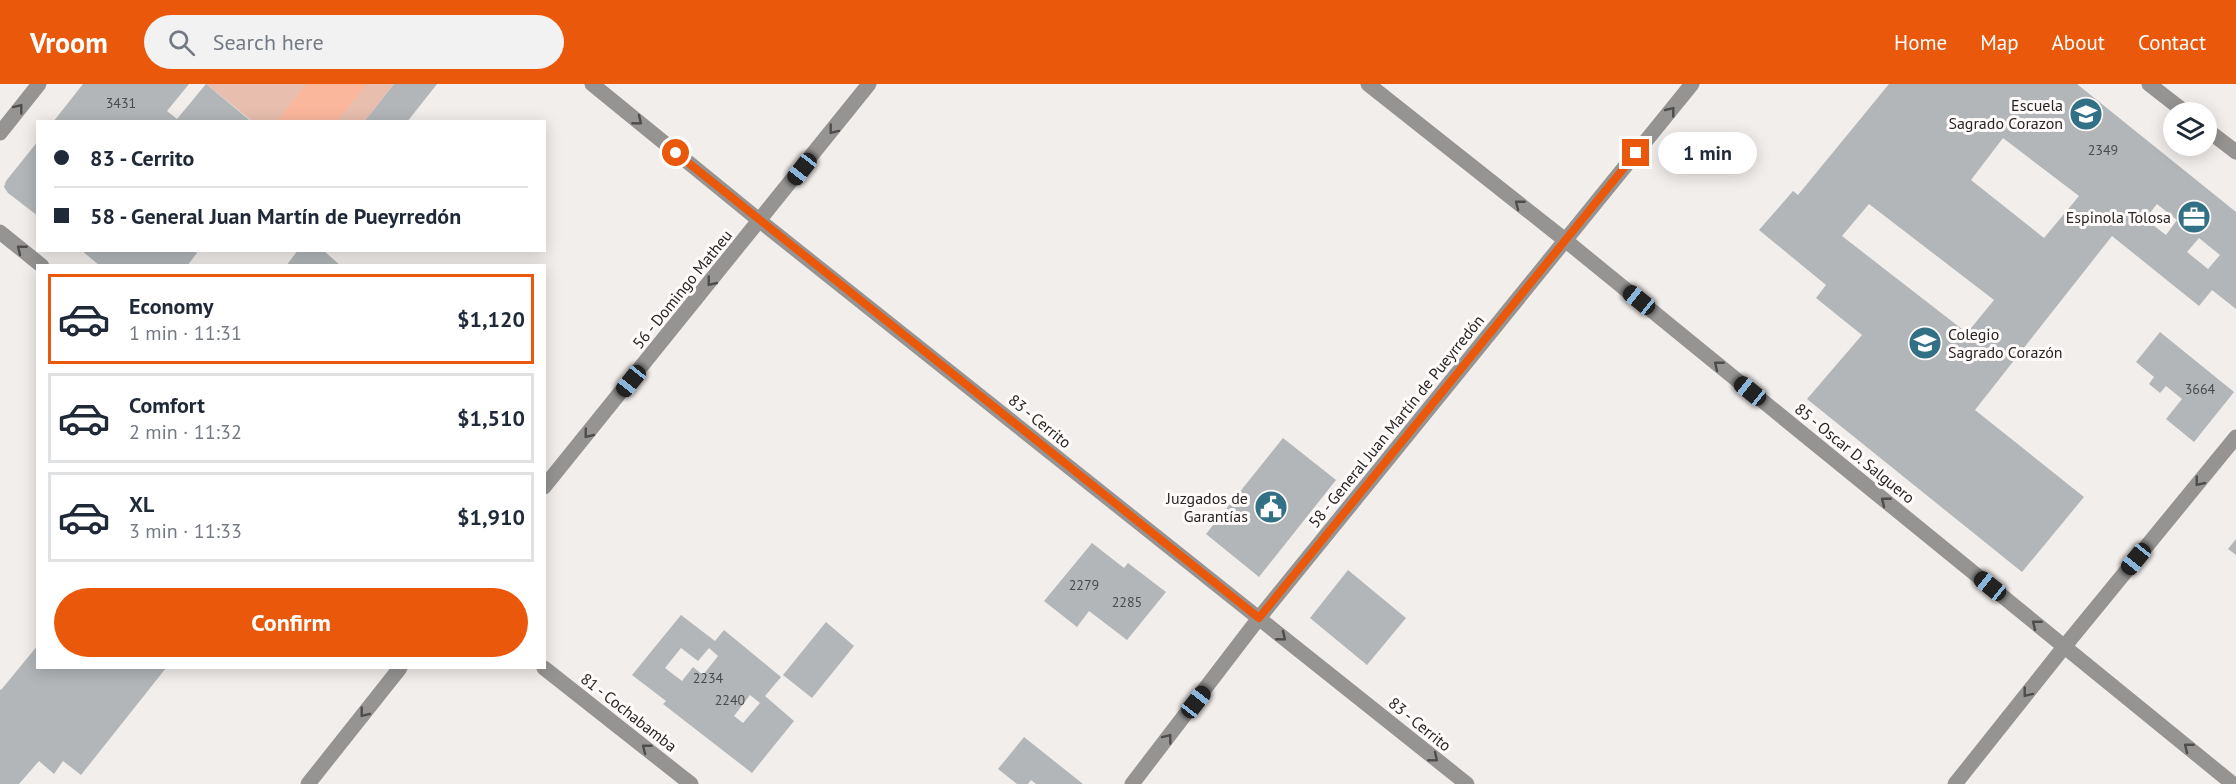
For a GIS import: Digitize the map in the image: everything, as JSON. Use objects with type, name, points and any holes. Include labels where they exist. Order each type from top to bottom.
[{"type":"street","points":[[0,133],[39,84]]},
{"type":"street","name":"83 - Cerrito","points":[[592,84],[760,221],[1467,784]]},
{"type":"street","name":"56 - Domingo Matheu","points":[[546,485],[869,84]]},
{"type":"street","name":"85 - Oscar D. Salguero","points":[[1368,84],[1565,240],[2233,784]]},
{"type":"street","name":"58 - General Juan Martín de Pueyrredón","points":[[1132,784],[1259,618],[1692,84]]},
{"type":"street","points":[[2149,84],[2172,102]]},
{"type":"street","points":[[2217,137],[2236,152]]},
{"type":"street","points":[[0,232],[40,264]]},
{"type":"street","points":[[1955,784],[2236,437]]},
{"type":"street","points":[[308,784],[399,669]]},
{"type":"street","name":"81 - Cochabamba","points":[[545,669],[692,784]]},
{"type":"shaded area","points":[[206,84],[394,84],[366,120],[251,120]]},
{"type":"shaded area","points":[[307,84],[367,84],[338,120],[278,120]]},
{"type":"building","points":[[83,84],[189,84],[167,111],[177,119],[206,84],[250,120],[55,120]]},
{"type":"building","points":[[394,84],[437,84],[409,120],[366,120]]},
{"type":"building","name":"Colegio Sagrado Corazón","points":[[1889,84],[2077,84],[2163,153],[2163,156],[2166,156],[2236,212],[2236,309],[2212,290],[2199,306],[2112,236],[1975,410],[2084,497],[2022,572],[1807,399],[1862,335],[1816,298],[1826,285],[1759,230],[1793,191],[1798,195]],"holes":[[[2003,138],[2079,196],[2044,238],[1971,180]],[[1869,204],[1994,300],[1967,333],[1842,236]],[[2157,204],[2177,220],[2166,235],[2145,219]],[[2199,238],[2220,255],[2208,269],[2187,252]]]},
{"type":"building","points":[[36,144],[36,214],[8,193],[4,187],[6,181]]},
{"type":"building","points":[[83,252],[197,253],[189,264],[98,264]]},
{"type":"building","points":[[296,252],[325,252],[339,264],[288,264]]},
{"type":"building","points":[[2160,332],[2234,392],[2194,442],[2166,419],[2182,399],[2166,386],[2160,393],[2149,384],[2154,377],[2136,362]]},
{"type":"building","name":"Juzgados de Garantías","points":[[1283,438],[1336,480],[1259,577],[1206,534]]},
{"type":"building","points":[[2236,539],[2236,555],[2228,549]]},
{"type":"building","points":[[1092,543],[1124,568],[1128,563],[1166,592],[1127,640],[1089,611],[1077,627],[1044,601]]},
{"type":"building","points":[[1348,570],[1406,618],[1367,665],[1310,618]]},
{"type":"building","points":[[681,615],[715,641],[724,630],[781,677],[765,696],[794,721],[752,773],[663,704],[666,701],[632,675]],"holes":[[[681,648],[698,661],[709,648],[718,656],[703,675],[693,667],[682,681],[665,668]],[[750,695],[760,703],[743,723],[734,716]]]},
{"type":"building","points":[[826,622],[854,646],[812,698],[783,675]]},
{"type":"building","points":[[36,647],[36,669],[165,669],[81,775],[63,761],[54,774],[39,761],[19,784],[0,784],[1,690]]},
{"type":"building","points":[[1024,737],[1083,784],[1036,784],[1031,780],[1028,784],[1017,784],[998,769]]},
{"type":"place","name":"Escuela Sagrado Corazon","points":[[2086,114]]},
{"type":"place","name":"Espinola Tolosa","points":[[2194,217]]},
{"type":"place","name":"Colegio Sagrado Corazón","points":[[1925,343]]},
{"type":"place","name":"Juzgados de Garantías","points":[[1271,507]]},
{"type":"route","points":[[676,153],[1259,618],[1636,153]]}]
